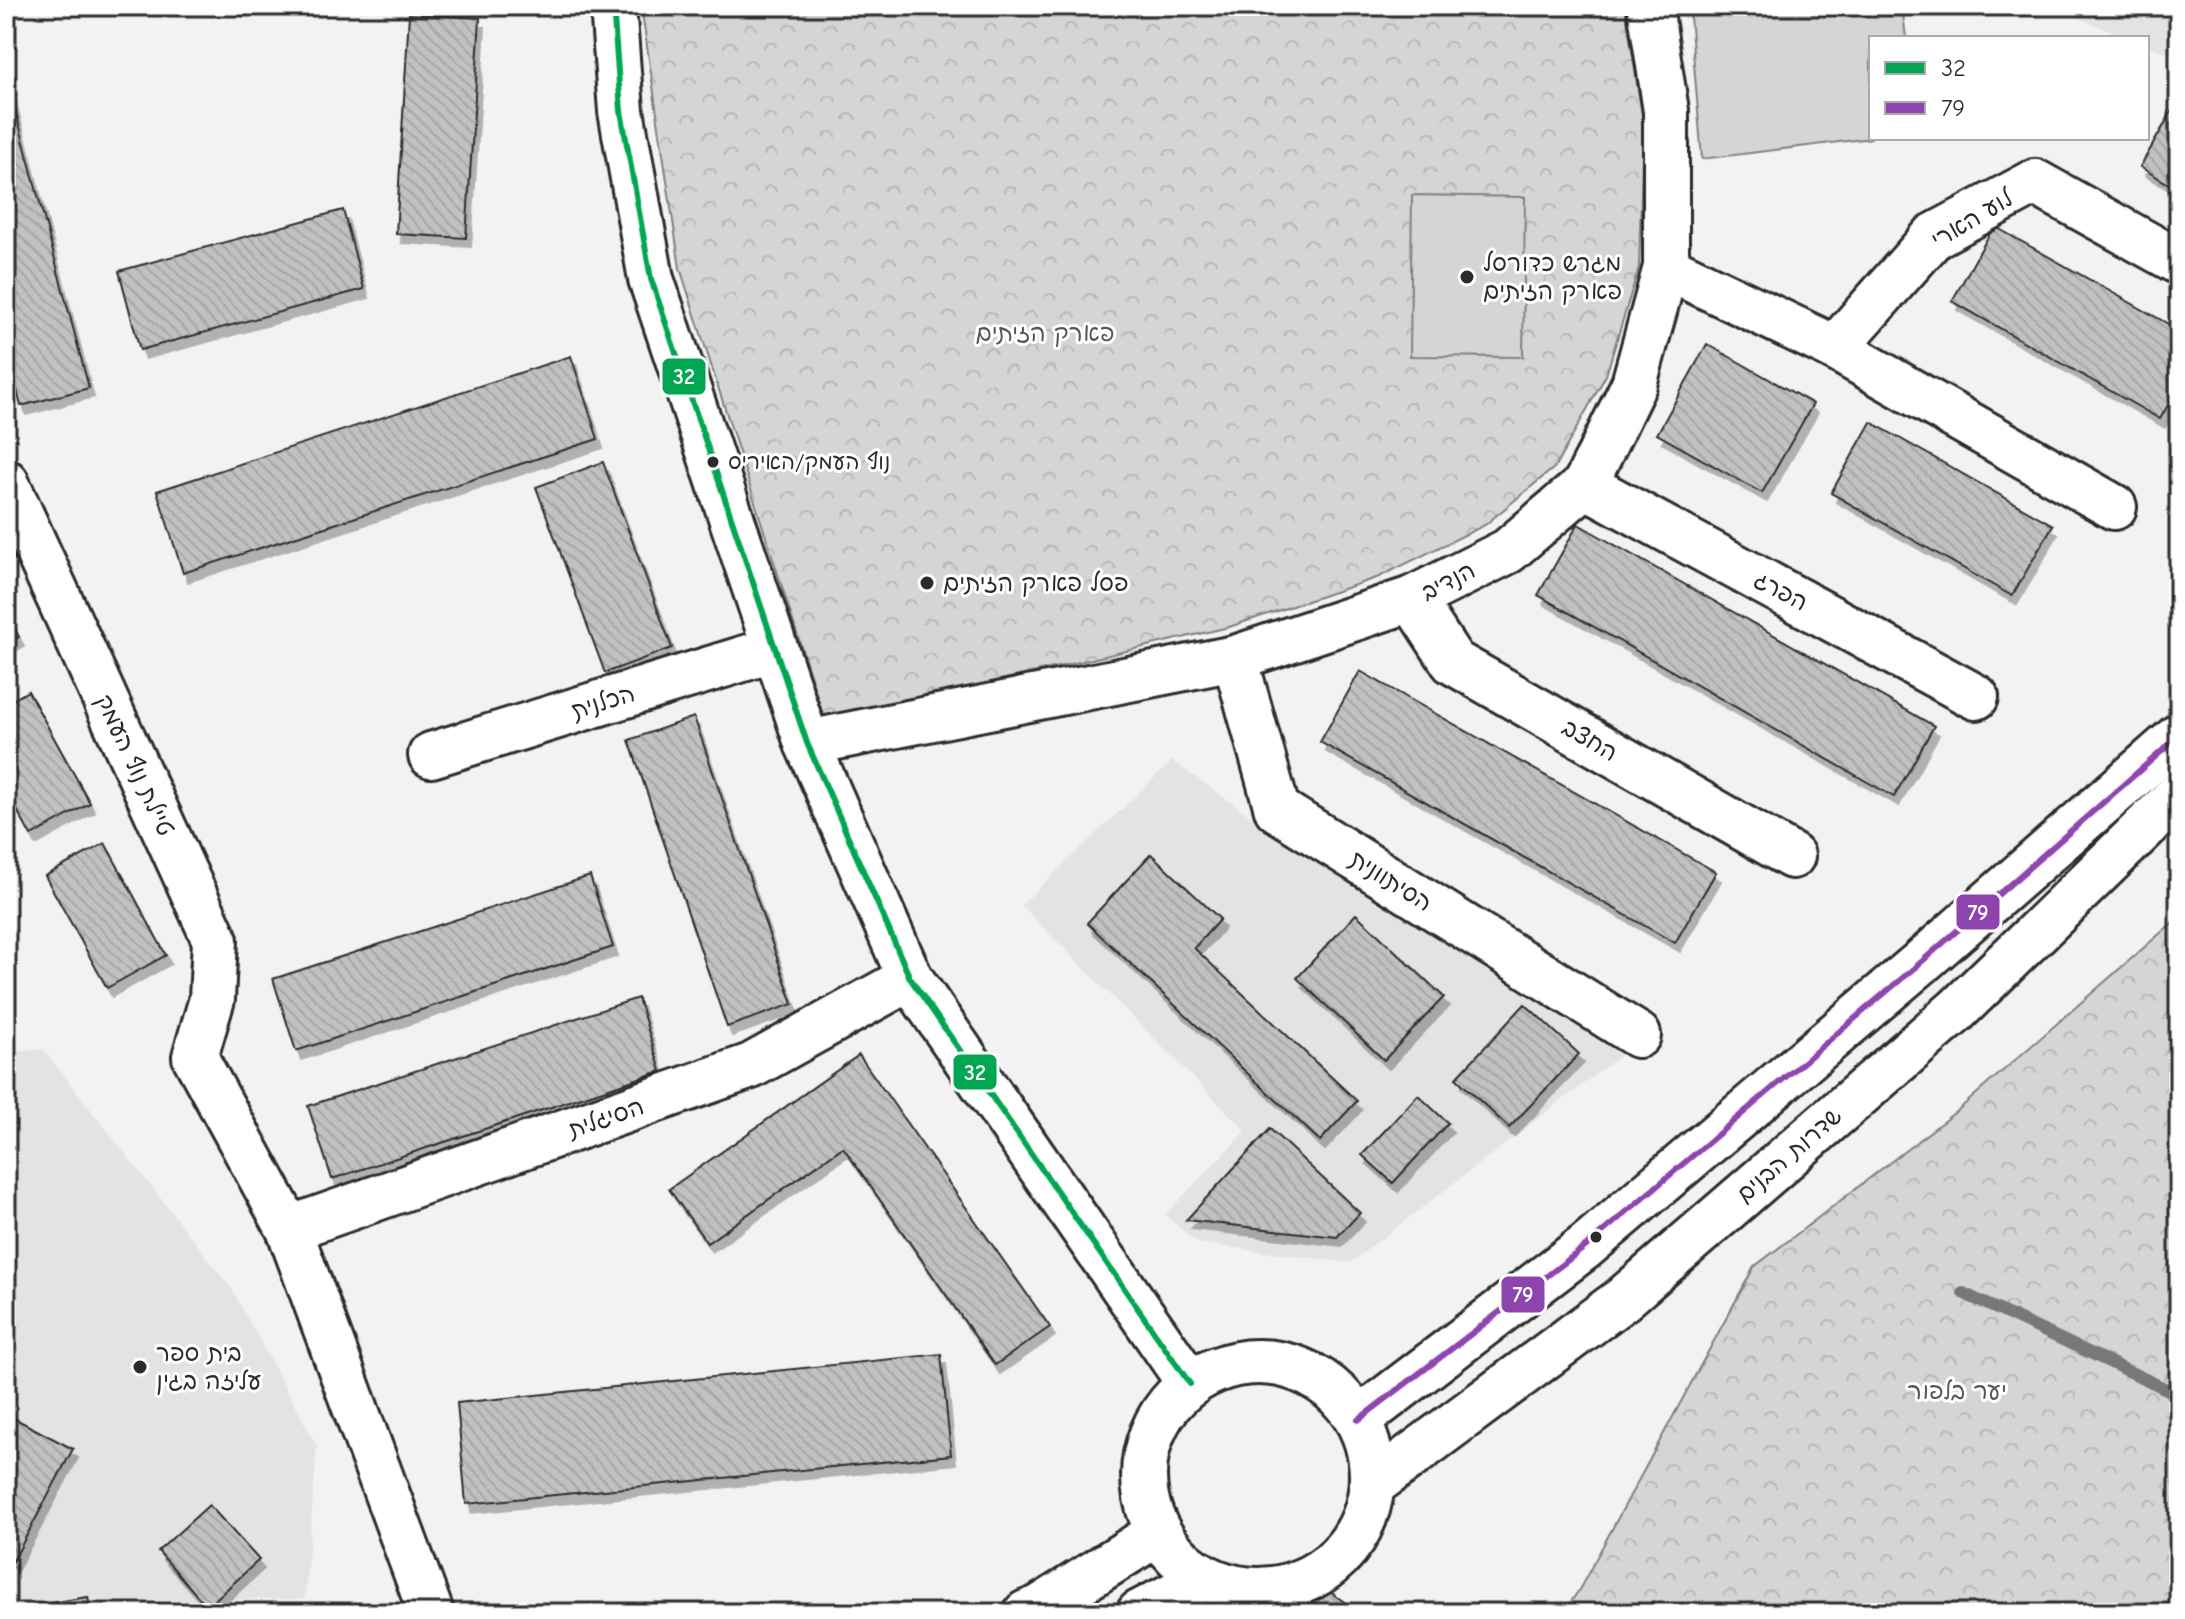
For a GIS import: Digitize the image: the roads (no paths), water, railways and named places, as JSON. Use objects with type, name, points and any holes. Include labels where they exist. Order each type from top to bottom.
[{"type":"street","points":[[613,6],[621,111],[651,279],[807,743],[910,978],[1190,1384]]},
{"type":"street","name":"הנדיב","points":[[807,743],[1235,658],[1412,599],[1508,551],[1585,485],[1634,384],[1666,267],[1666,111],[1650,6]]},
{"type":"street","name":"לוע הארי","points":[[1835,348],[1934,236],[2035,182],[2179,262]]},
{"type":"street","points":[[1666,267],[1835,348],[2114,507]]},
{"type":"street","name":"טיילת נוף העמק","points":[[6,482],[215,940],[212,999],[195,1057],[289,1229]]},
{"type":"street","name":"הפרג","points":[[1585,485],[1976,697]]},
{"type":"street","name":"החצב","points":[[1412,599],[1453,662],[1792,856]]},
{"type":"street","name":"הכלנית","points":[[431,755],[775,649]]},
{"type":"street","name":"הסיתוונית","points":[[1235,658],[1277,809],[1638,1035]]},
{"type":"street","points":[[1358,1420],[1585,1247],[1943,943],[2179,736]]},
{"type":"street","name":"שדרות הבנים","points":[[1372,1485],[1623,1299],[1957,1010],[2179,794]]},
{"type":"street","name":"הסיגלית","points":[[289,1229],[751,1066],[910,978]]},
{"type":"street","points":[[289,1229],[431,1613]]},
{"type":"street","points":[[1263,1362],[1276,1364],[1301,1370],[1334,1389],[1358,1420],[1371,1452],[1372,1485],[1364,1522],[1343,1553],[1314,1577],[1279,1589],[1241,1590],[1206,1578],[1179,1559],[1158,1533],[1146,1502],[1144,1469],[1151,1437],[1166,1408],[1190,1384],[1224,1366],[1263,1362]]},
{"type":"street","points":[[1026,1613],[1039,1608],[1158,1533]]},
{"type":"street","points":[[1139,1613],[1206,1578]]},
{"type":"waterway","points":[[1963,1293],[2179,1395]]},
{"type":"place","name":"מגרש כדורסל פארק הזיתים","points":[[1467,277]]},
{"type":"place","name":"נוף העמק/האיריס","points":[[713,462]]},
{"type":"place","name":"פסל פארק הזיתים","points":[[927,583]]},
{"type":"place","name":"בית ספר עליזה בגין","points":[[140,1367]]},
{"type":"park label","name":"פארק הזיתים","points":[[1045,333]]},
{"type":"park label","name":"יער בלפור","points":[[1957,1391]]}]
